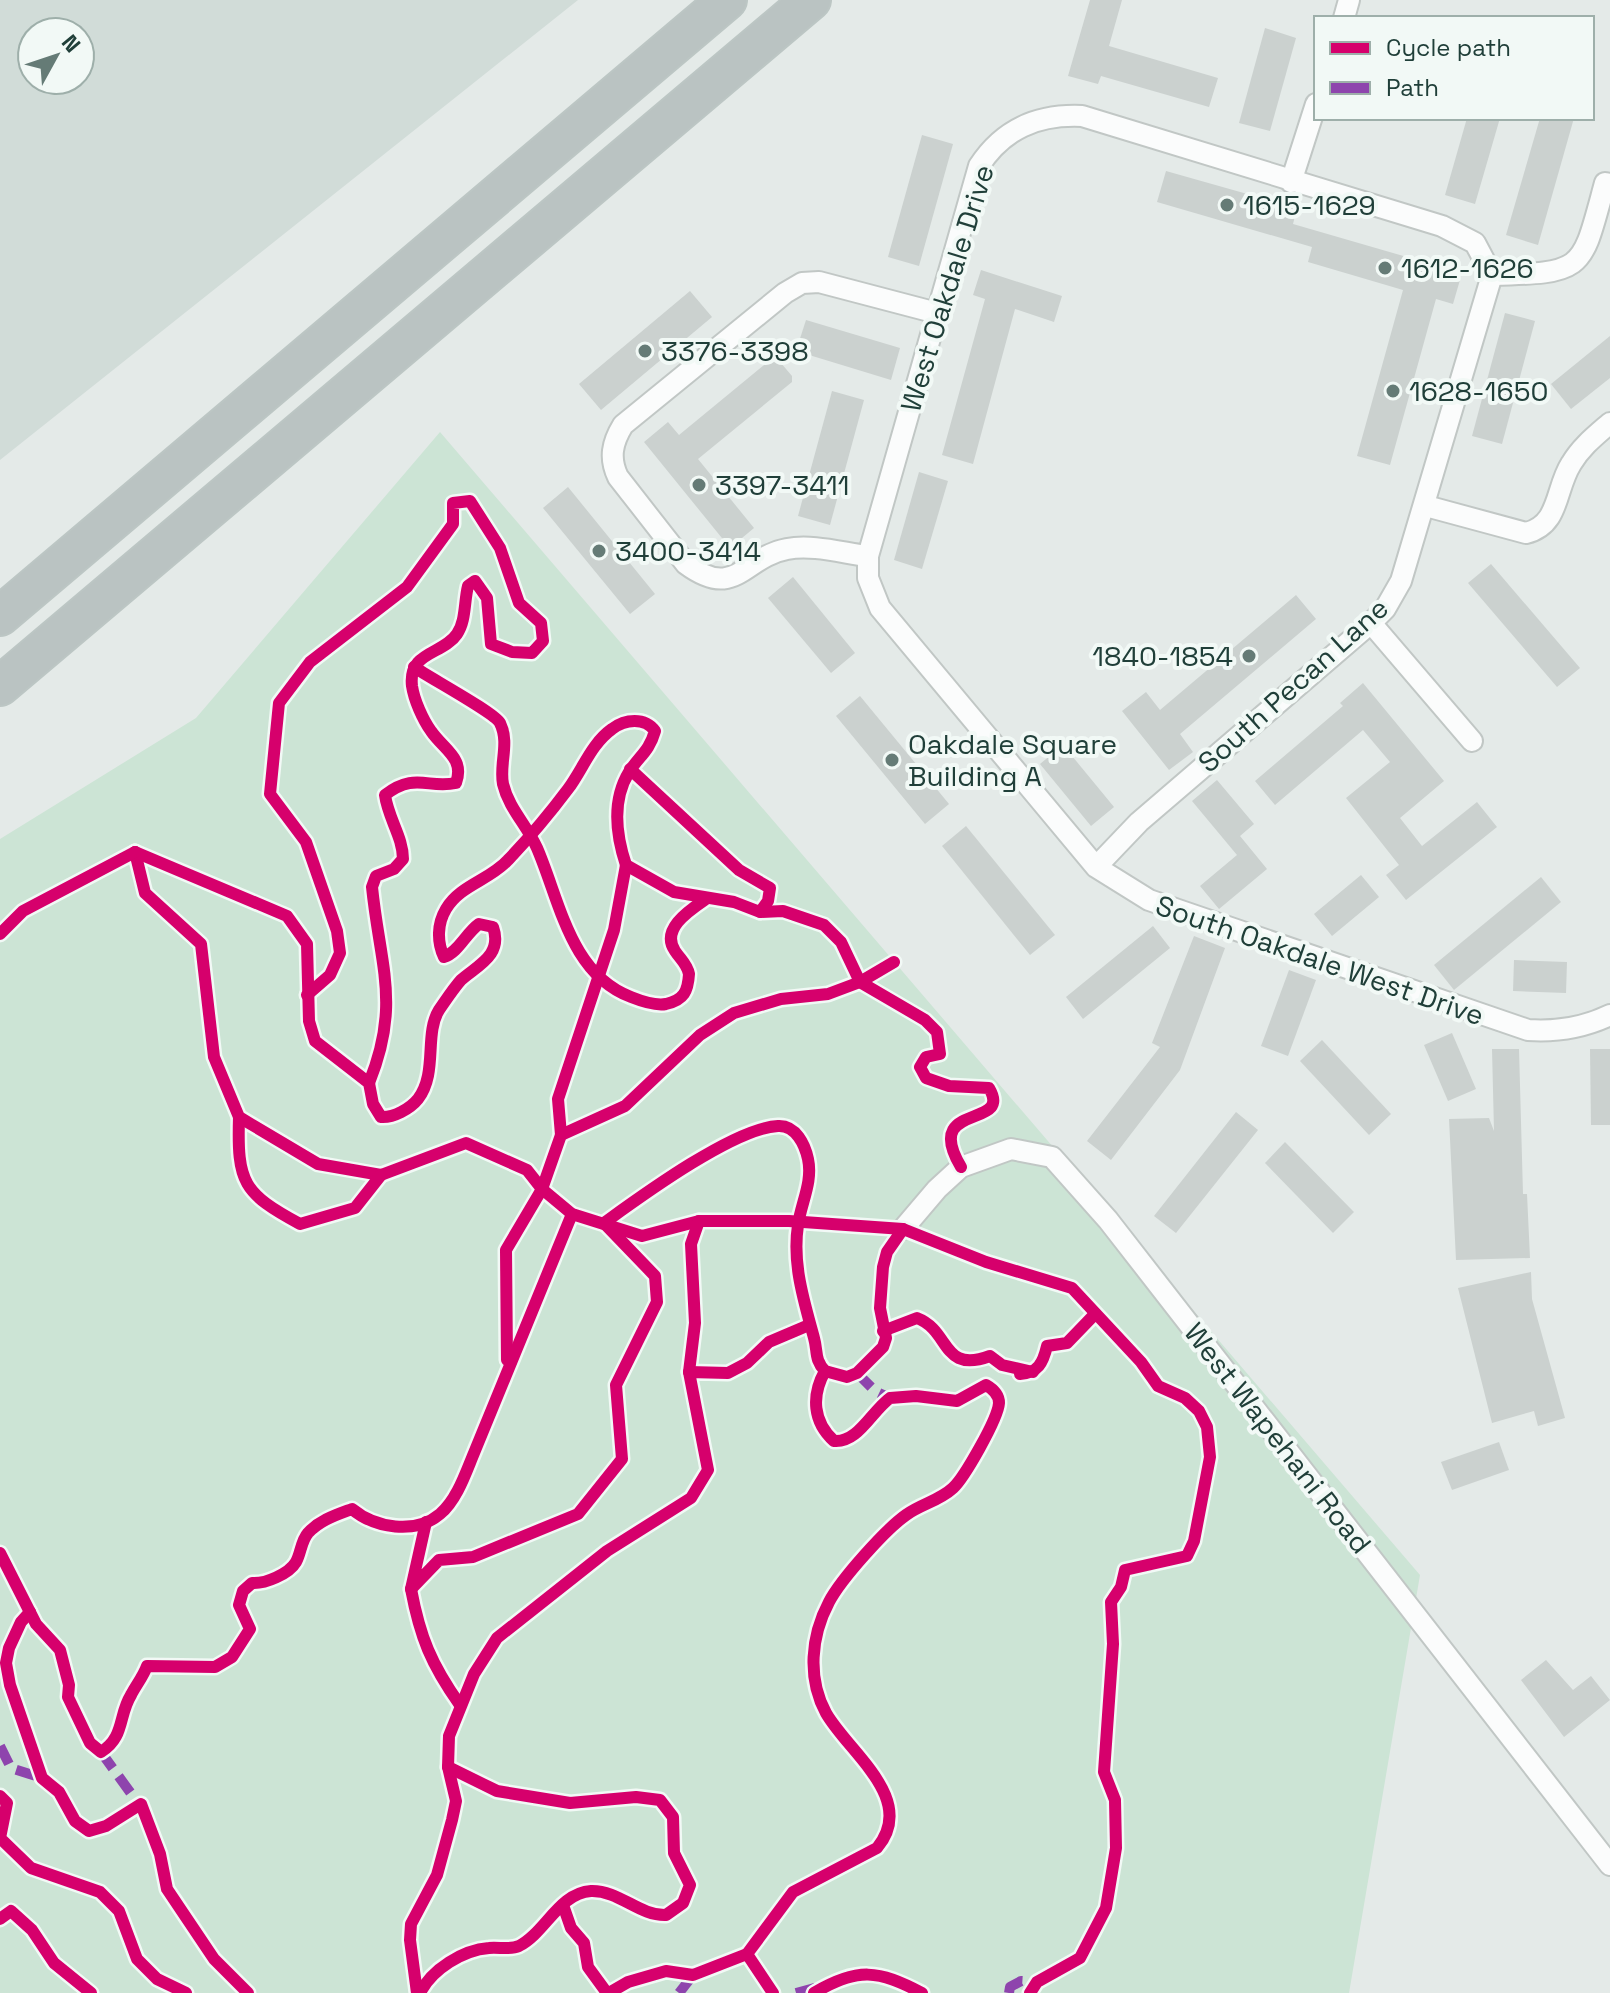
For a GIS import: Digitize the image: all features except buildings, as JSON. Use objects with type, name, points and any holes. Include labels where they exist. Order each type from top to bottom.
[{"type":"highway","points":[[0,616],[727,0]]},
{"type":"highway","points":[[0,686],[811,0]]},
{"type":"street","points":[[1314,110],[1291,182],[1466,235],[1475,243],[1492,275],[1551,274],[1567,270],[1582,258],[1605,183],[1610,184]]},
{"type":"street","name":"West Oakdale Drive","points":[[903,636],[872,596],[868,556],[979,166],[994,144],[1036,120],[1056,115],[1082,116],[1291,182]]},
{"type":"street","name":"South Pecan Lane","points":[[1096,867],[1139,822],[1385,609],[1401,581],[1426,506],[1492,275]]},
{"type":"street","points":[[868,556],[785,549],[731,579],[700,574],[686,564],[618,477],[612,464],[616,436],[635,415],[785,293],[802,283],[836,285],[937,313]]},
{"type":"street","points":[[1426,506],[1526,533],[1540,530],[1553,513],[1568,468],[1580,450],[1610,423]]},
{"type":"street","points":[[1371,623],[1472,741]]},
{"type":"street","name":"South Oakdale West Drive","points":[[903,636],[1096,867],[1149,900],[1495,1022],[1553,1032],[1582,1027],[1610,1015]]},
{"type":"street","name":"West Wapehani Road","points":[[903,1229],[937,1189],[961,1167],[1011,1149],[1052,1157],[1108,1220],[1610,1865]]},
{"type":"shaded area","points":[[0,0],[578,0],[0,460]]},
{"type":"green space","points":[[440,432],[1420,1575],[1349,1993],[0,1993],[0,839],[196,718]]},
{"type":"marked path","points":[[857,1373],[875,1391],[890,1398]]},
{"type":"marked path","points":[[0,1746],[11,1768],[42,1778]]},
{"type":"marked path","points":[[101,1752],[143,1810]]},
{"type":"marked path","points":[[679,1993],[693,1975]]},
{"type":"marked path","points":[[1009,1993],[1010,1987],[1021,1981],[1037,1982]]},
{"type":"marked path","points":[[796,1993],[819,1987]]},
{"type":"cycle path","points":[[307,995],[330,975],[340,953],[337,931],[306,842],[270,794],[279,703],[310,662],[407,587],[453,524],[453,503],[470,501],[500,548],[519,603],[541,623],[543,641],[532,653],[512,652],[491,644],[487,598],[475,581],[468,586],[457,634],[415,666],[412,686],[422,716],[452,755],[458,774],[456,783],[405,784],[385,795],[401,843],[403,859],[394,869],[376,876],[372,887],[386,985],[386,1007],[379,1055],[369,1083]]},
{"type":"cycle path","points":[[414,667],[500,723],[504,738],[502,776],[506,793],[537,848],[570,934],[594,971],[610,986],[653,1004],[666,1004],[681,997],[688,985],[689,974],[671,943],[671,935],[679,921],[706,899]]},
{"type":"cycle path","points":[[135,852],[287,916],[307,944],[309,1021],[315,1041],[369,1083],[373,1104],[381,1117],[391,1116],[418,1099],[428,1078],[432,1030],[439,1010],[461,980],[487,958],[495,945],[493,927],[479,924],[454,951],[444,957],[439,933],[446,909],[459,894],[501,867],[516,852],[561,798],[605,735],[623,723],[646,723],[655,731],[650,744],[629,772],[618,806],[618,830],[626,865],[674,892],[734,902],[760,912],[783,911],[824,925],[841,942],[860,982],[925,1020],[937,1032],[940,1054],[926,1057],[920,1067],[926,1078],[949,1086],[989,1088],[993,1101],[990,1109],[959,1124],[952,1132],[952,1146],[961,1167]]},
{"type":"cycle path","points":[[630,769],[739,870],[770,888],[768,901],[760,912]]},
{"type":"cycle path","points":[[135,852],[145,893],[201,944],[214,1057],[239,1117],[318,1164],[381,1175],[466,1143],[527,1170],[542,1189],[572,1214],[642,1236],[699,1221],[789,1221],[903,1229],[986,1262],[1072,1288],[1141,1362],[1158,1386],[1185,1398],[1199,1411],[1207,1427],[1210,1457],[1194,1541],[1187,1556],[1125,1570],[1121,1587],[1111,1602],[1113,1644],[1104,1772],[1115,1800],[1116,1848],[1106,1908],[1080,1958],[1037,1982],[1030,1993]]},
{"type":"cycle path","points":[[0,934],[23,911],[135,852]]},
{"type":"cycle path","points":[[561,1135],[558,1099],[614,930],[626,865]]},
{"type":"cycle path","points":[[507,1360],[506,1250],[542,1189],[561,1135],[625,1106],[700,1035],[734,1013],[781,999],[828,994],[860,982],[894,962]]},
{"type":"cycle path","points":[[239,1117],[240,1157],[247,1184],[266,1203],[300,1224],[355,1208],[381,1175]]},
{"type":"cycle path","points":[[426,1522],[411,1589],[439,1560],[473,1557],[578,1514],[622,1459],[616,1385],[657,1302],[655,1276],[604,1223],[688,1166],[737,1138],[759,1130],[784,1127],[799,1137],[809,1168],[798,1225],[798,1268],[818,1359],[825,1371],[847,1377],[857,1373],[883,1347],[886,1338],[880,1308],[883,1267],[887,1252],[903,1229]]},
{"type":"cycle path","points":[[0,1553],[36,1624],[60,1650],[69,1685],[68,1697],[90,1743],[101,1752],[118,1733],[127,1703],[147,1666],[215,1667],[232,1657],[250,1629],[239,1605],[243,1591],[252,1583],[276,1577],[293,1566],[302,1543],[313,1528],[328,1518],[352,1509],[372,1521],[407,1527],[430,1521],[446,1508],[464,1477],[572,1214]]},
{"type":"cycle path","points":[[689,1372],[695,1323],[691,1244],[699,1221]]},
{"type":"cycle path","points":[[1020,1374],[1035,1369],[1047,1346],[1067,1343],[1095,1314]]},
{"type":"cycle path","points":[[883,1331],[917,1318],[928,1324],[954,1355],[974,1360],[990,1356],[1002,1365],[1033,1372]]},
{"type":"cycle path","points":[[417,1993],[411,1924],[437,1875],[452,1820],[456,1801],[448,1767],[449,1736],[474,1674],[497,1638],[607,1551],[691,1498],[708,1470],[689,1372],[728,1373],[747,1363],[769,1342],[809,1325]]},
{"type":"cycle path","points":[[773,1993],[747,1954],[793,1892],[877,1848],[887,1830],[889,1812],[885,1794],[863,1760],[836,1728],[820,1700],[814,1657],[823,1615],[843,1581],[887,1532],[906,1515],[942,1496],[958,1482],[987,1434],[999,1403],[995,1392],[986,1385],[957,1401],[916,1396],[890,1398],[857,1432],[834,1441],[822,1426],[816,1408],[825,1371]]},
{"type":"cycle path","points":[[411,1589],[428,1650],[460,1705]]},
{"type":"cycle path","points":[[30,1612],[21,1622],[6,1663],[10,1685],[42,1778],[59,1792],[75,1821],[89,1831],[106,1826],[141,1804],[160,1854],[167,1889],[214,1959],[248,1993]]},
{"type":"cycle path","points":[[420,1993],[440,1969],[469,1952],[519,1946],[561,1906],[580,1893],[611,1894],[647,1912],[666,1915],[683,1903],[690,1885],[674,1853],[673,1817],[660,1800],[636,1797],[570,1803],[497,1791],[448,1767]]},
{"type":"cycle path","points":[[0,1796],[7,1803],[0,1838],[31,1868],[100,1892],[119,1911],[137,1959],[157,1979],[186,1993]]},
{"type":"cycle path","points":[[563,1905],[571,1928],[584,1943],[588,1967],[607,1993]]},
{"type":"cycle path","points":[[0,1919],[11,1911],[32,1930],[54,1963],[91,1993]]},
{"type":"cycle path","points":[[609,1993],[628,1982],[666,1971],[693,1975],[747,1954]]},
{"type":"cycle path","points":[[814,1993],[843,1979],[868,1975],[893,1980],[922,1993]]},
{"type":"place","name":"1615-1629","points":[[1227,205]]},
{"type":"place","name":"1612-1626","points":[[1385,268]]},
{"type":"place","name":"3376-3398","points":[[645,351]]},
{"type":"place","name":"1628-1650","points":[[1393,391]]},
{"type":"place","name":"3397-3411","points":[[699,485]]},
{"type":"place","name":"3400-3414","points":[[599,551]]},
{"type":"place","name":"1840-1854","points":[[1249,656]]},
{"type":"place","name":"Oakdale Square Building A","points":[[892,760]]}]
